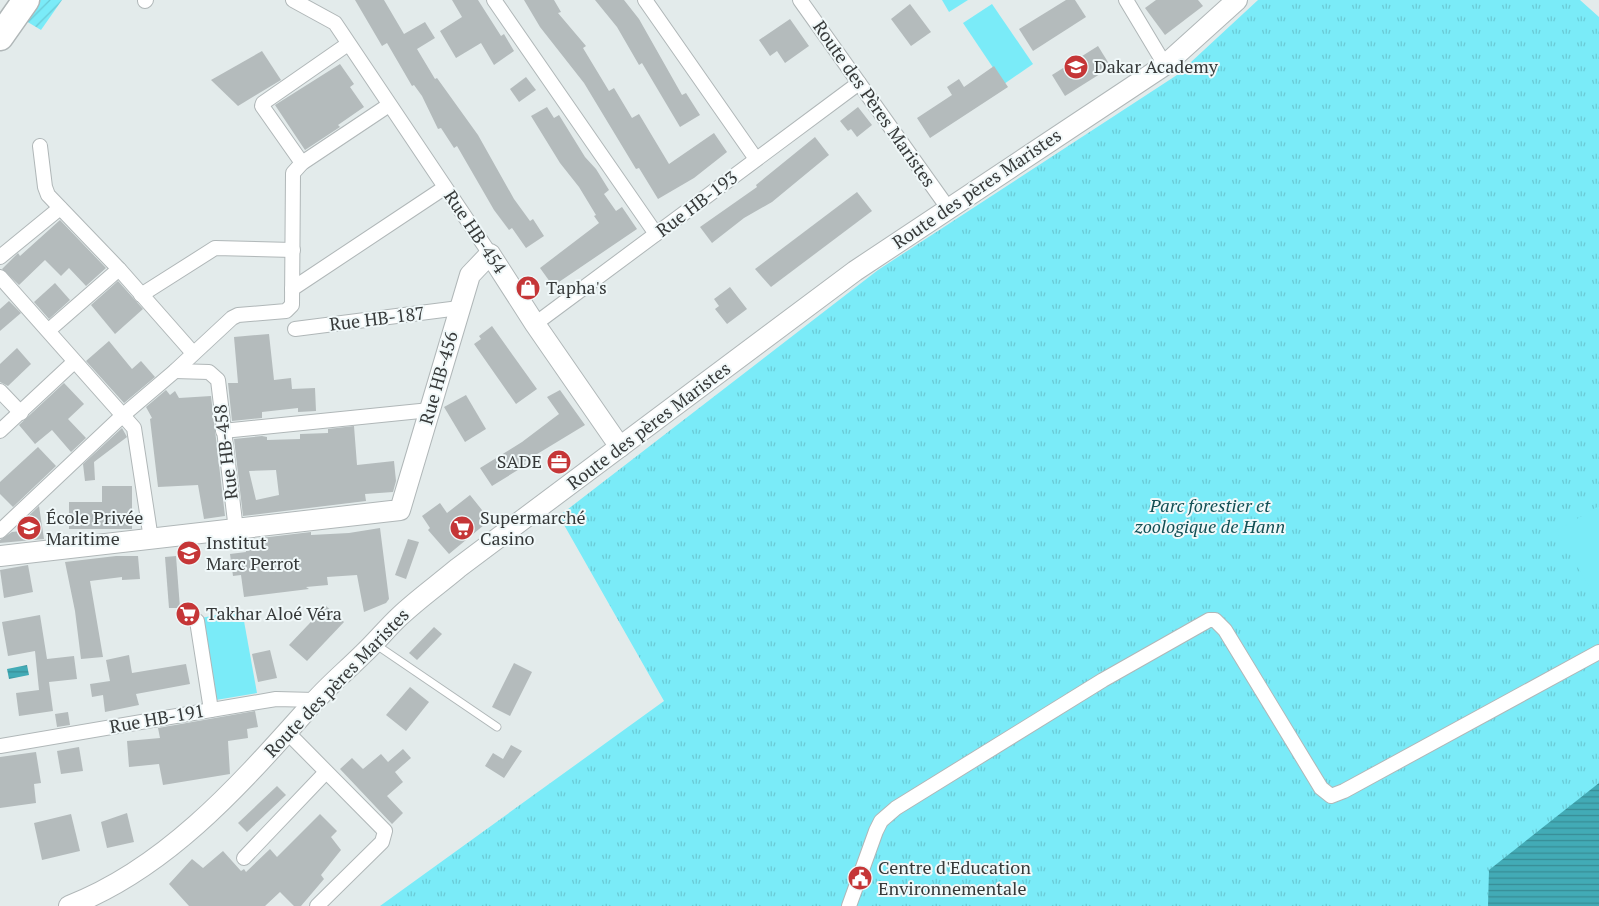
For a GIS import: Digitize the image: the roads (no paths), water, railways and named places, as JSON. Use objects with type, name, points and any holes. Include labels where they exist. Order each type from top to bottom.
[{"type":"highway","points":[[0,14],[10,0]]},
{"type":"highway","points":[[0,37],[26,0]]},
{"type":"street","name":"Rue HB-454","points":[[294,0],[335,23],[535,324],[620,447]]},
{"type":"street","points":[[494,0],[656,234]]},
{"type":"street","points":[[645,0],[756,159]]},
{"type":"street","name":"Route des Pères Maristes","points":[[800,0],[948,208]]},
{"type":"street","points":[[1126,0],[1165,65]]},
{"type":"street","name":"Route des pères Maristes","points":[[69,906],[94,901],[192,829],[241,782],[288,733],[315,700],[374,644],[400,616],[458,568],[855,271],[1165,65],[1237,0]]},
{"type":"street","points":[[302,163],[262,106],[263,103],[348,44]]},
{"type":"street","name":"Rue HB-193","points":[[535,324],[859,83]]},
{"type":"street","points":[[0,531],[122,416],[238,315],[286,311],[292,305],[293,173],[302,163],[389,105]]},
{"type":"street","points":[[40,146],[44,187],[48,195],[119,269],[193,353]]},
{"type":"street","points":[[292,289],[444,188]]},
{"type":"street","points":[[0,257],[60,208]]},
{"type":"street","points":[[141,295],[215,248],[292,250]]},
{"type":"street","name":"Rue HB-456","points":[[236,530],[400,510],[470,275],[490,254]]},
{"type":"street","points":[[49,330],[119,269]]},
{"type":"street","points":[[0,277],[134,428],[151,539]]},
{"type":"street","name":"Rue HB-187","points":[[295,329],[460,308]]},
{"type":"street","points":[[0,431],[74,362]]},
{"type":"street","name":"Rue HB-458","points":[[175,371],[209,372],[218,380],[236,530]]},
{"type":"street","points":[[0,391],[21,413]]},
{"type":"street","points":[[223,431],[430,410]]},
{"type":"street","points":[[0,556],[236,530]]},
{"type":"street","points":[[849,906],[876,831],[881,822],[896,808],[1095,685],[1209,620],[1215,620],[1225,630],[1321,788],[1331,796],[1344,791],[1599,652]]},
{"type":"street","points":[[197,621],[211,710]]},
{"type":"street","name":"Rue HB-191","points":[[0,746],[276,699],[315,700]]},
{"type":"street","points":[[288,733],[385,832],[385,837],[317,906]]},
{"type":"street","points":[[244,858],[326,772]]},
{"type":"lane","points":[[374,644],[497,727]]},
{"type":"place","name":"Dakar Academy","points":[[1076,67]]},
{"type":"place","name":"Tapha's","points":[[528,288]]},
{"type":"place","name":"SADE","points":[[559,462]]},
{"type":"place","name":"École Privée Maritime","points":[[29,528]]},
{"type":"place","name":"Supermarché Casino","points":[[462,528]]},
{"type":"place","name":"Institut Marc Perrot","points":[[189,553]]},
{"type":"place","name":"Takhar Aloé Véra","points":[[188,614]]},
{"type":"place","name":"Centre d'Education Environnementale","points":[[860,878]]},
{"type":"park label","name":"Parc forestier et zoologique de Hann","points":[[1210,516]]}]
